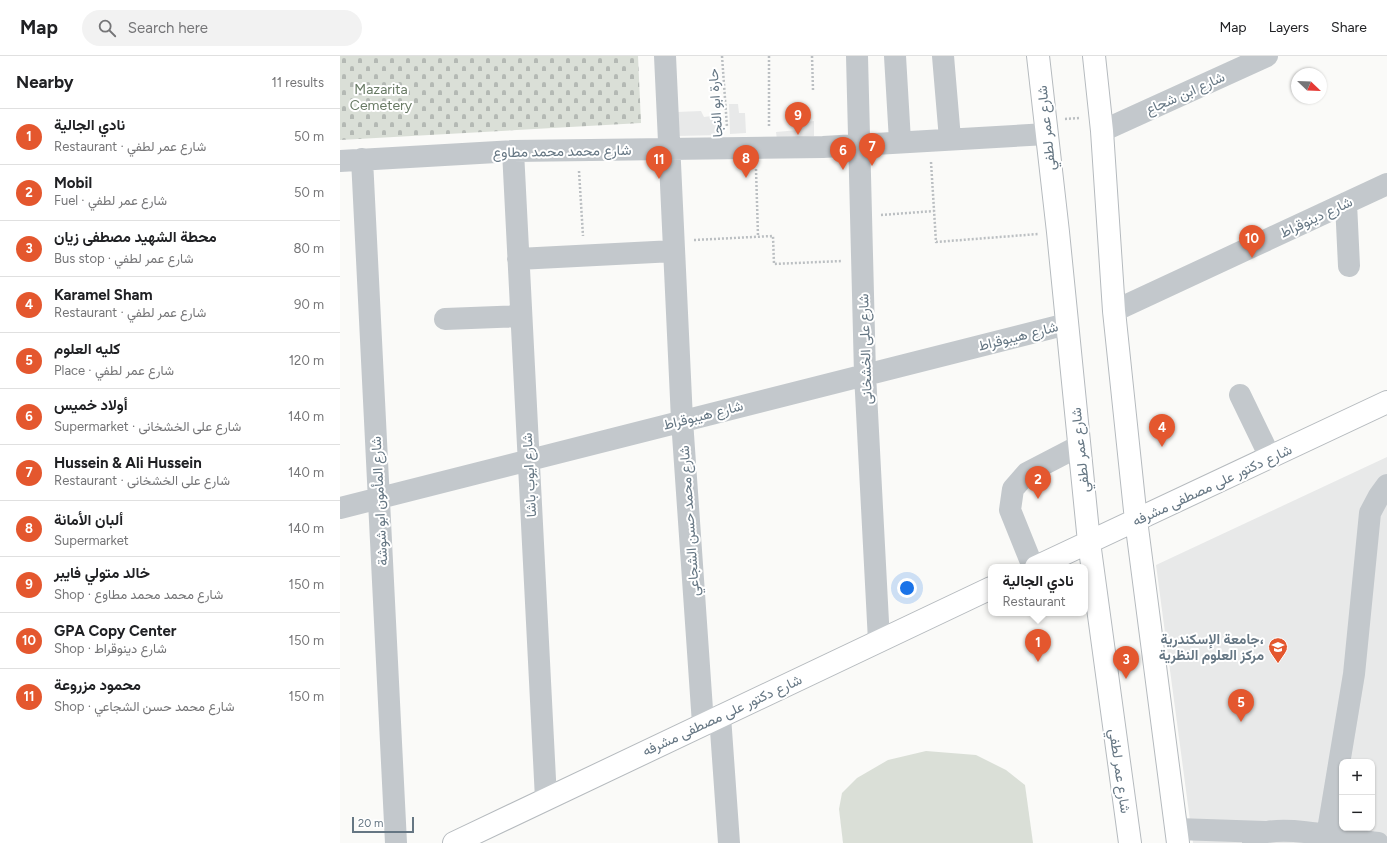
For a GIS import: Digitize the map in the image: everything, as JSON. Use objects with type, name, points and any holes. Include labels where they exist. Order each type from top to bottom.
[{"type":"main road","name":"شارع عمر لطفي","points":[[1038,56],[1068,324],[1089,542],[1130,843]]},
{"type":"main road","points":[[1094,56],[1101,123],[1114,312],[1136,520],[1177,836]]},
{"type":"main road","name":"شارع دكتور على مصطفى مشرفه","points":[[1042,564],[1387,402]]},
{"type":"main road","name":"شارع دكتور على مصطفى مشرفه","points":[[454,843],[988,589]]},
{"type":"street","name":"شارع محمد حسن الشجاعي","points":[[665,56],[668,150],[682,420],[711,720],[729,843]]},
{"type":"street","name":"شارع على الخشخانى","points":[[857,56],[865,374],[879,641]]},
{"type":"street","points":[[895,56],[900,142]]},
{"type":"street","points":[[940,139],[943,56]]},
{"type":"street","name":"شارع ابن شجاع","points":[[1101,123],[1267,56]]},
{"type":"street","name":"شارع محمد محمد مطاوع","points":[[340,161],[513,151],[762,149],[859,145],[940,139],[1046,127]]},
{"type":"street","name":"شارع ايوب باشا","points":[[513,151],[546,799]]},
{"type":"street","name":"شارع المأمون ابو شوشة","points":[[362,159],[396,843]]},
{"type":"street","name":"شارع دينوقراط","points":[[1114,312],[1387,184]]},
{"type":"street","points":[[1346,203],[1349,266]]},
{"type":"street","points":[[518,259],[585,255],[674,246]]},
{"type":"street","points":[[445,319],[521,316]]},
{"type":"street","name":"شارع هيبوقراط","points":[[340,508],[682,420],[1068,324]]},
{"type":"street","points":[[1240,395],[1270,457]]},
{"type":"street","points":[[1032,564],[1010,510],[1012,489],[1027,473],[1079,446]]},
{"type":"street","points":[[1327,836],[1354,674],[1364,594],[1370,513],[1387,485]]},
{"type":"street","points":[[1177,836],[1259,838],[1290,831],[1378,843]]},
{"type":"path","name":"حارة ابو النجا","points":[[722,56],[728,149]]},
{"type":"path","points":[[758,236],[762,149],[769,56]]},
{"type":"path","points":[[812,56],[813,90]]},
{"type":"path","points":[[1046,127],[1101,123]]},
{"type":"path","points":[[940,139],[934,211],[936,242],[1058,232]]},
{"type":"path","points":[[578,150],[585,255]]},
{"type":"path","points":[[861,216],[934,211]]},
{"type":"path","points":[[674,246],[758,236],[772,236],[774,264],[862,260]]},
{"type":"shaded area","points":[[729,104],[738,104],[739,113],[745,113],[746,133],[730,134]]},
{"type":"shaded area","points":[[701,111],[704,117],[720,115],[720,135],[677,136],[677,112]]},
{"type":"shaded area","points":[[814,121],[814,136],[777,140],[776,132],[798,130],[798,123]]},
{"type":"shaded area","name":"جامعة الإسكندرية، مركز العلوم النظرية","points":[[1387,457],[1387,843],[1193,843],[1156,565]]},
{"type":"green space","name":"Mazarita Cemetery","points":[[340,56],[638,56],[641,123],[340,140]]},
{"type":"green space","points":[[926,751],[976,755],[1006,770],[1025,785],[1033,843],[843,843],[839,809],[842,793],[857,778],[888,760]]},
{"type":"place","name":"خالد متولي فايبر","points":[[798,135]]},
{"type":"place","name":"Hussein & Ali Hussein","points":[[872,166]]},
{"type":"place","name":"أولاد خميس","points":[[843,170]]},
{"type":"place","name":"ألبان الأمانة","points":[[746,178]]},
{"type":"place","name":"محمود مزروعة","points":[[659,179]]},
{"type":"place","name":"GPA Copy Center","points":[[1252,258]]},
{"type":"place","name":"Karamel Sham","points":[[1162,447]]},
{"type":"place","name":"Mobil","points":[[1038,499]]},
{"type":"place","name":"نادي الجالية","points":[[1038,662]]},
{"type":"place","name":"جامعة الإسكندرية، مركز العلوم النظرية","points":[[1278,664]]},
{"type":"place","name":"محطة الشهيد مصطفى زيان","points":[[1126,679]]},
{"type":"place","name":"كليه العلوم","points":[[1241,722]]}]
